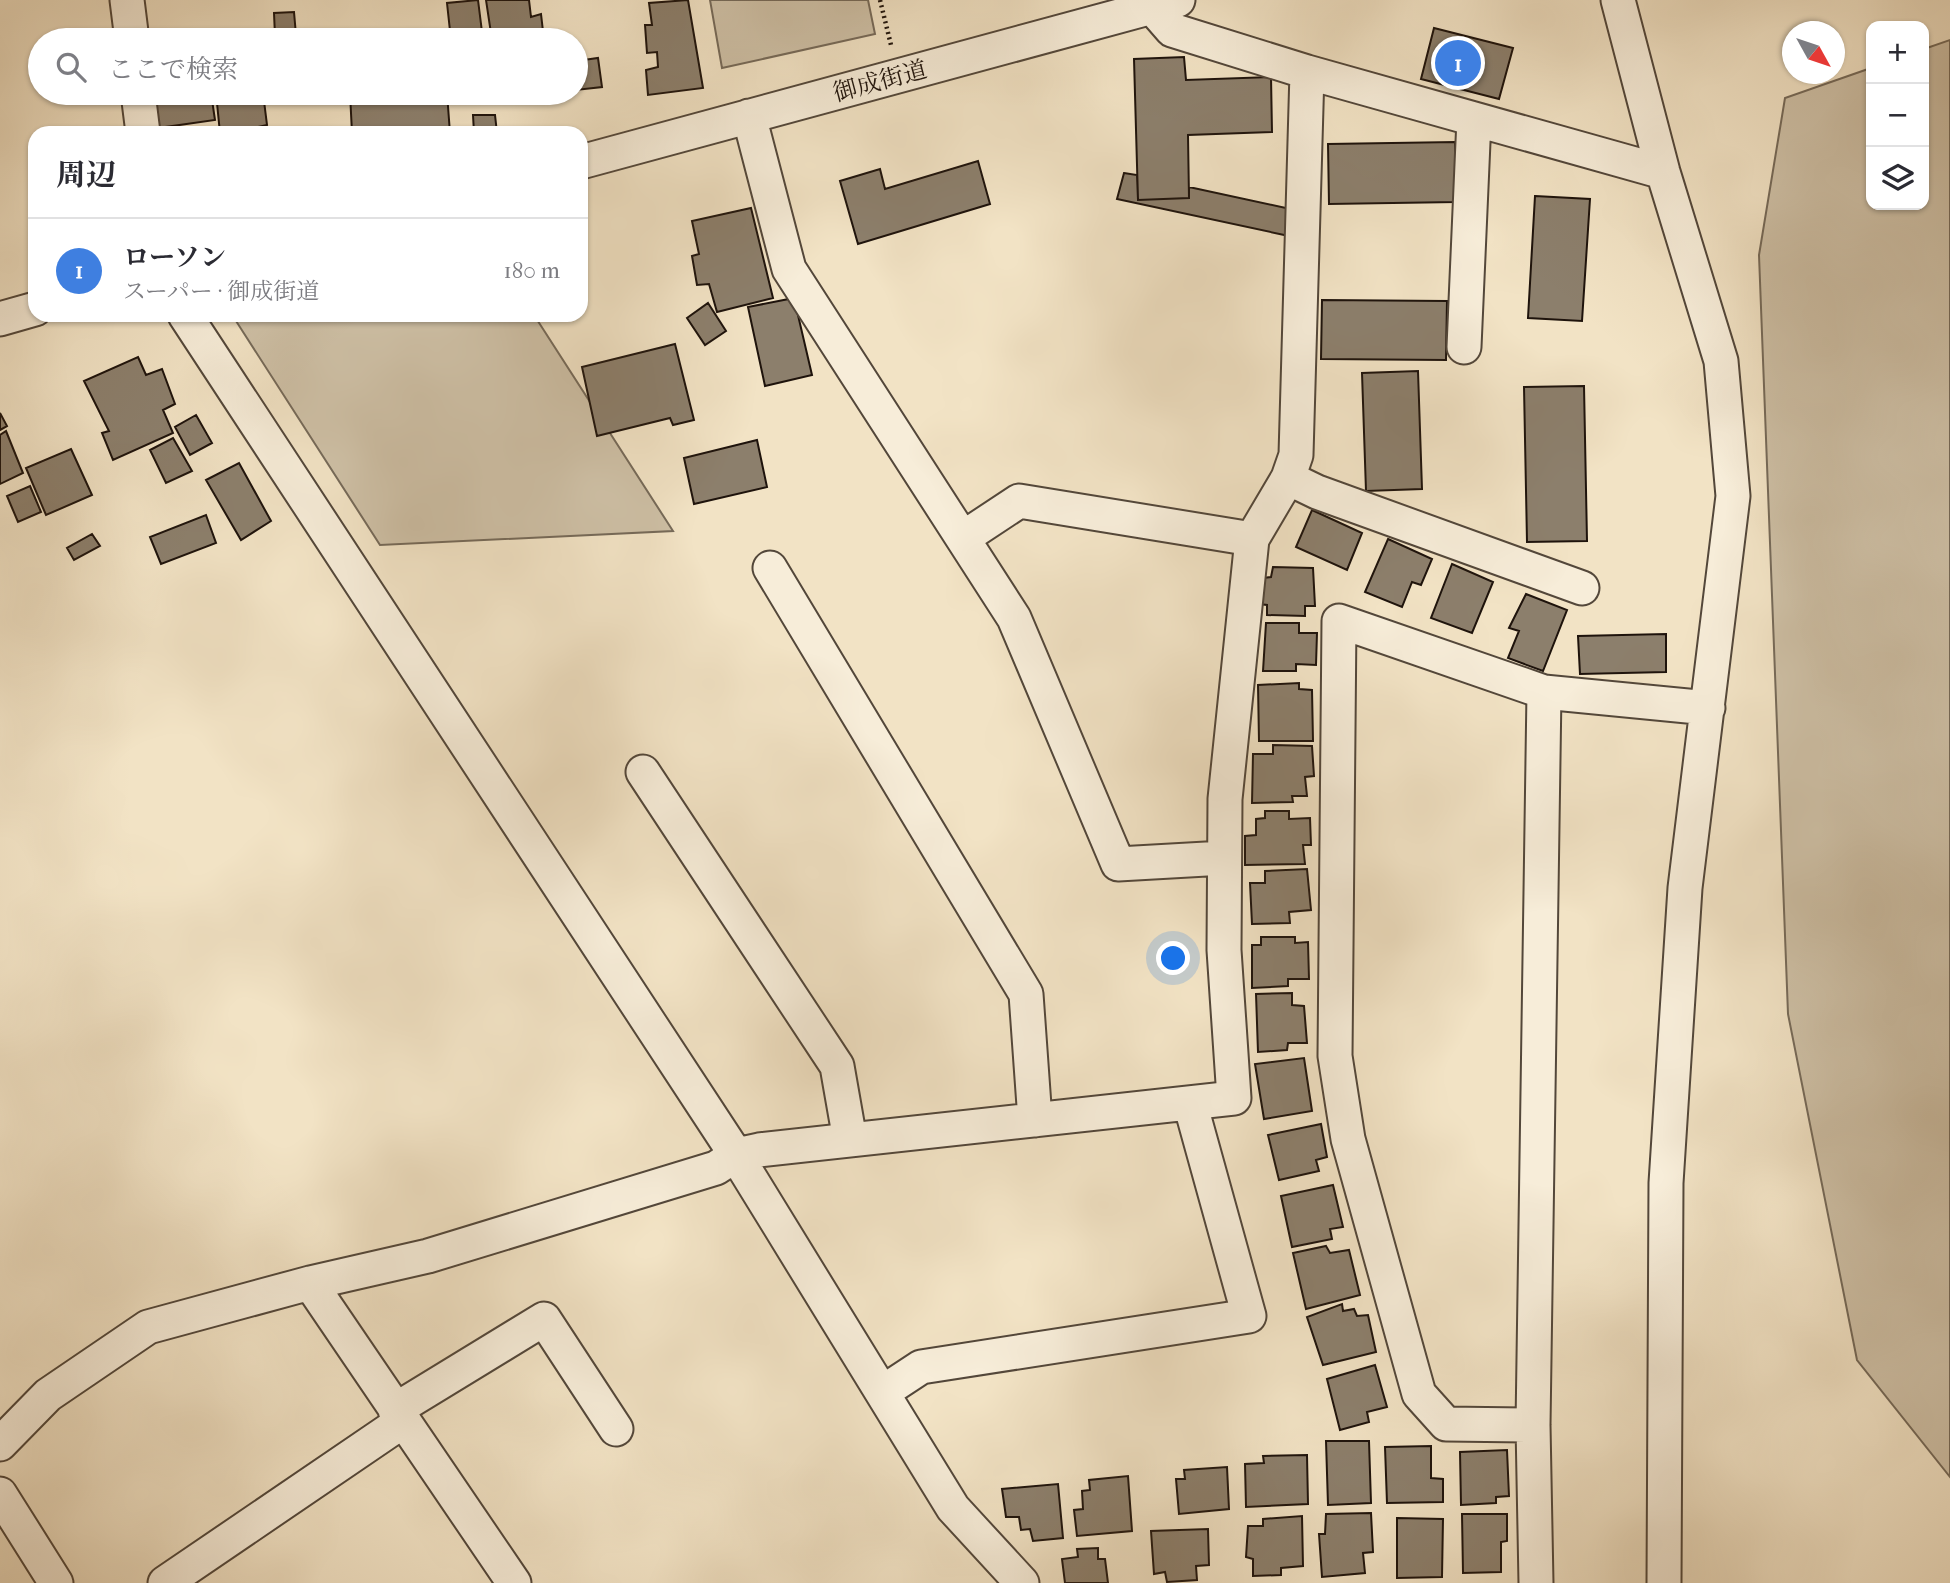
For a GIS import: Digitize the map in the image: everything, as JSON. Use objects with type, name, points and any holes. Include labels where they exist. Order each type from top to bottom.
[{"type":"street","points":[[127,0],[130,28]]},
{"type":"street","points":[[1618,0],[1663,172],[1721,361],[1733,496],[1685,888],[1666,1183],[1664,1583]]},
{"type":"street","points":[[1165,4],[1172,30],[1307,72],[1663,172]]},
{"type":"street","name":"御成街道","points":[[588,160],[1165,4]]},
{"type":"street","points":[[0,1444],[48,1395],[148,1327],[310,1283],[428,1256],[716,1168],[736,1155],[759,1150],[1234,1098],[1224,950],[1225,799],[1252,539],[1288,478],[1296,455],[1307,72]]},
{"type":"street","points":[[139,105],[141,126]]},
{"type":"street","points":[[749,116],[789,268],[1014,618],[1118,864],[1224,858]]},
{"type":"street","points":[[1464,347],[1474,119]]},
{"type":"street","points":[[0,319],[28,311]]},
{"type":"street","points":[[190,322],[736,1155],[953,1508],[1021,1583]]},
{"type":"street","points":[[1288,478],[1317,492],[1582,588]]},
{"type":"street","points":[[963,538],[1019,501],[1252,539]]},
{"type":"street","points":[[770,568],[1026,994],[1035,1121]]},
{"type":"street","points":[[1533,1425],[1446,1424],[1419,1394],[1348,1139],[1335,1056],[1339,621],[1544,692],[1708,708]]},
{"type":"street","points":[[1536,1583],[1533,1425],[1544,692]]},
{"type":"street","points":[[643,772],[837,1066],[850,1140]]},
{"type":"street","points":[[883,1392],[921,1367],[1249,1316],[1190,1103]]},
{"type":"street","points":[[310,1283],[399,1415],[501,1579]]},
{"type":"street","points":[[165,1583],[399,1415],[544,1319],[616,1429]]},
{"type":"street","points":[[0,1494],[56,1583]]},
{"type":"path","points":[[880,0],[898,77]]},
{"type":"shaded area","points":[[710,0],[868,0],[875,34],[722,68]]},
{"type":"shaded area","points":[[1950,40],[1950,1477],[1857,1360],[1788,1014],[1759,255],[1785,98],[1825,84],[1845,84],[1845,77],[1866,70],[1866,210],[1929,210],[1929,47]]},
{"type":"shaded area","points":[[237,322],[539,322],[673,531],[380,545]]},
{"type":"building","points":[[478,0],[482,28],[450,28],[447,3]]},
{"type":"building","points":[[486,0],[529,0],[531,17],[541,14],[543,28],[490,28]]},
{"type":"building","points":[[688,0],[703,88],[648,95],[646,70],[658,67],[657,52],[647,53],[645,25],[652,25],[649,3]]},
{"type":"building","points":[[294,12],[295,28],[275,28],[274,13]]},
{"type":"building","points":[[1434,28],[1513,48],[1499,99],[1421,79]]},
{"type":"building","points":[[1184,57],[1186,80],[1271,77],[1272,132],[1188,135],[1189,198],[1138,200],[1134,59]]},
{"type":"building","points":[[598,58],[602,87],[588,89],[588,59]]},
{"type":"building","points":[[154,105],[213,105],[215,120],[158,126]]},
{"type":"building","points":[[217,105],[264,105],[267,125],[219,126]]},
{"type":"building","points":[[351,105],[448,105],[449,126],[352,126]]},
{"type":"building","points":[[473,115],[495,115],[496,126],[474,126]]},
{"type":"building","points":[[1455,142],[1456,202],[1329,204],[1328,144]]},
{"type":"building","points":[[978,161],[990,204],[858,244],[840,181],[880,169],[885,189]]},
{"type":"building","points":[[1124,173],[1137,175],[1138,200],[1189,198],[1189,187],[1295,210],[1289,236],[1117,199]]},
{"type":"building","points":[[1535,196],[1590,199],[1582,321],[1528,318]]},
{"type":"building","points":[[751,208],[773,298],[717,312],[709,284],[697,285],[692,256],[699,254],[692,221]]},
{"type":"building","points":[[794,298],[812,375],[765,386],[748,307]]},
{"type":"building","points":[[1322,300],[1447,301],[1446,360],[1321,359]]},
{"type":"building","points":[[708,303],[726,331],[705,345],[687,318]]},
{"type":"building","points":[[675,344],[694,420],[673,425],[670,418],[597,436],[582,367]]},
{"type":"building","points":[[138,357],[146,375],[162,369],[175,404],[163,410],[173,433],[113,460],[102,433],[109,431],[84,381]]},
{"type":"building","points":[[1418,371],[1422,489],[1366,491],[1362,373]]},
{"type":"building","points":[[1584,386],[1587,541],[1527,542],[1524,387]]},
{"type":"building","points":[[0,413],[7,426],[0,430]]},
{"type":"building","points":[[196,415],[212,443],[190,455],[175,427]]},
{"type":"building","points":[[6,431],[23,473],[0,484],[0,435]]},
{"type":"building","points":[[173,438],[192,471],[166,483],[150,450]]},
{"type":"building","points":[[757,440],[767,487],[694,504],[684,458]]},
{"type":"building","points":[[71,449],[92,495],[46,515],[26,468]]},
{"type":"building","points":[[239,463],[271,521],[241,540],[206,480]]},
{"type":"building","points":[[30,486],[41,512],[18,522],[7,496]]},
{"type":"building","points":[[1312,510],[1362,533],[1347,570],[1296,547]]},
{"type":"building","points":[[206,515],[216,543],[161,564],[150,537]]},
{"type":"building","points":[[92,534],[100,546],[74,560],[67,548]]},
{"type":"building","points":[[1388,539],[1432,559],[1421,585],[1412,582],[1402,607],[1365,592]]},
{"type":"building","points":[[1452,564],[1493,582],[1472,633],[1431,618]]},
{"type":"building","points":[[1273,567],[1313,568],[1315,606],[1305,606],[1305,616],[1267,615],[1267,605],[1258,604],[1263,578],[1271,577]]},
{"type":"building","points":[[1526,594],[1567,610],[1543,671],[1508,658],[1519,631],[1509,628]]},
{"type":"building","points":[[1266,623],[1299,623],[1299,633],[1317,633],[1316,665],[1296,664],[1296,671],[1263,671]]},
{"type":"building","points":[[1666,634],[1666,672],[1580,674],[1578,636]]},
{"type":"building","points":[[1299,683],[1299,689],[1312,690],[1313,741],[1259,741],[1258,685]]},
{"type":"building","points":[[1273,745],[1312,746],[1314,776],[1305,777],[1307,796],[1292,796],[1293,802],[1252,803],[1253,754],[1273,754]]},
{"type":"building","points":[[1265,811],[1289,811],[1289,819],[1310,818],[1311,845],[1303,845],[1305,864],[1245,865],[1245,836],[1256,835],[1256,819],[1265,818]]},
{"type":"building","points":[[1307,869],[1311,910],[1289,912],[1290,923],[1252,924],[1250,883],[1265,883],[1265,871]]},
{"type":"building","points":[[1261,937],[1295,937],[1295,943],[1308,942],[1309,979],[1288,979],[1288,986],[1252,988],[1252,945],[1261,945]]},
{"type":"building","points":[[1292,993],[1292,1005],[1304,1006],[1307,1043],[1288,1043],[1287,1050],[1258,1052],[1256,994]]},
{"type":"building","points":[[1304,1058],[1312,1111],[1264,1119],[1255,1064]]},
{"type":"building","points":[[1321,1124],[1327,1157],[1316,1160],[1319,1171],[1279,1180],[1268,1135]]},
{"type":"building","points":[[1333,1185],[1343,1227],[1330,1229],[1332,1239],[1292,1247],[1281,1196]]},
{"type":"building","points":[[1326,1246],[1330,1253],[1349,1250],[1360,1295],[1306,1309],[1293,1253]]},
{"type":"building","points":[[1342,1304],[1343,1311],[1354,1309],[1357,1316],[1368,1315],[1376,1352],[1323,1365],[1307,1317]]},
{"type":"building","points":[[1375,1365],[1387,1407],[1367,1412],[1369,1422],[1340,1430],[1327,1379]]},
{"type":"building","points":[[1326,1441],[1369,1441],[1371,1503],[1328,1505]]},
{"type":"building","points":[[1431,1446],[1431,1478],[1443,1479],[1443,1502],[1387,1503],[1385,1447]]},
{"type":"building","points":[[1507,1450],[1509,1496],[1496,1497],[1496,1503],[1461,1505],[1460,1452]]},
{"type":"building","points":[[1307,1455],[1308,1504],[1246,1507],[1245,1464],[1264,1463],[1263,1456]]},
{"type":"building","points":[[1227,1467],[1229,1509],[1179,1514],[1176,1479],[1185,1479],[1184,1470]]},
{"type":"building","points":[[1128,1476],[1132,1531],[1077,1536],[1074,1510],[1083,1509],[1082,1491],[1090,1490],[1089,1480]]},
{"type":"building","points":[[1058,1484],[1063,1538],[1033,1541],[1030,1529],[1021,1530],[1019,1517],[1006,1517],[1002,1489]]},
{"type":"building","points":[[1371,1513],[1373,1552],[1363,1553],[1365,1573],[1322,1577],[1319,1534],[1325,1534],[1326,1514]]},
{"type":"building","points":[[1462,1514],[1507,1514],[1507,1541],[1501,1542],[1501,1572],[1463,1573]]},
{"type":"building","points":[[1302,1516],[1303,1566],[1281,1568],[1281,1575],[1253,1576],[1253,1559],[1246,1557],[1248,1526],[1263,1526],[1263,1519]]},
{"type":"building","points":[[1397,1518],[1443,1519],[1442,1577],[1397,1578]]},
{"type":"building","points":[[1208,1529],[1209,1565],[1196,1566],[1197,1580],[1167,1582],[1165,1572],[1154,1574],[1151,1531]]},
{"type":"building","points":[[1098,1548],[1098,1559],[1105,1559],[1108,1583],[1065,1583],[1062,1559],[1078,1557],[1077,1549]]},
{"type":"place","name":"ローソン","points":[[1458,63]]}]
